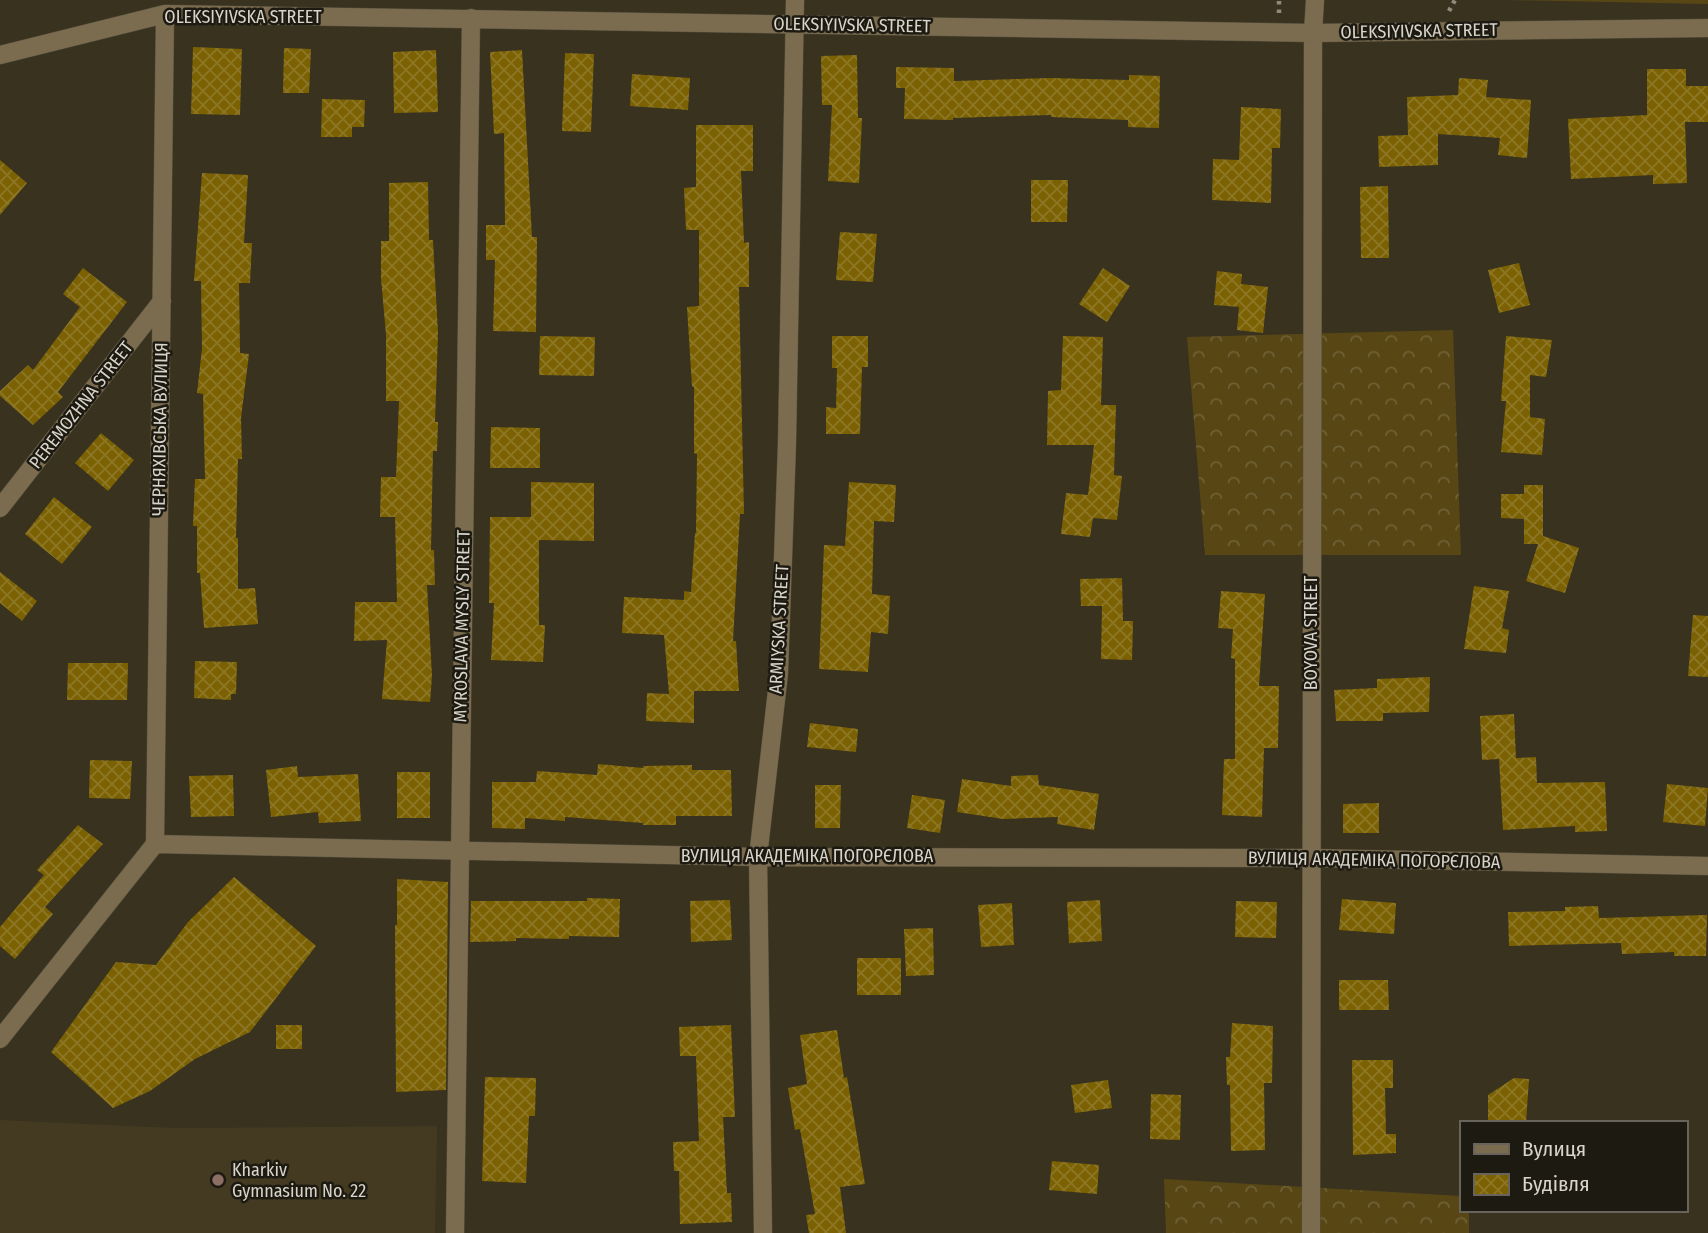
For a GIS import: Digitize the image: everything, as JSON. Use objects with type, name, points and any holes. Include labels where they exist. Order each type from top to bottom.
[{"type":"street","name":"ARMIYSKA STREET","points":[[764,1233],[758,857],[779,673],[788,429],[794,0]]},
{"type":"street","name":"BOYOVA STREET","points":[[1311,1233],[1312,33],[1315,0]]},
{"type":"street","name":"OLEKSIYIVSKA STREET","points":[[0,55],[165,15],[237,8],[471,19],[1312,33],[1708,28]]},
{"type":"street","name":"ЧЕРНЯХІВСЬКА ВУЛИЦЯ","points":[[155,844],[165,15]]},
{"type":"street","name":"MYROSLAVA MYSLY STREET","points":[[455,1233],[471,19]]},
{"type":"street","name":"PEREMOZHNA STREET","points":[[0,508],[162,301]]},
{"type":"street","name":"ВУЛИЦЯ АКАДЕМІКА ПОГОРЄЛОВА","points":[[155,844],[758,857],[1310,858],[1708,866]]},
{"type":"street","points":[[0,1040],[155,844]]},
{"type":"path","points":[[1279,0],[1279,13]]},
{"type":"path","points":[[1448,13],[1455,0]]},
{"type":"shaded area","name":"Kharkiv Gymnasium No. 22","points":[[0,1120],[175,1128],[437,1126],[435,1233],[0,1233]]},
{"type":"green space","points":[[1505,0],[1708,0],[1708,4]]},
{"type":"green space","points":[[1453,330],[1461,555],[1205,555],[1187,337]]},
{"type":"green space","points":[[1164,1179],[1460,1196],[1460,1212],[1469,1212],[1469,1233],[1166,1233]]},
{"type":"building","points":[[193,47],[242,49],[240,115],[191,114]]},
{"type":"building","points":[[284,48],[311,49],[309,93],[283,93]]},
{"type":"building","points":[[436,50],[438,112],[394,113],[393,52]]},
{"type":"building","points":[[522,50],[532,237],[537,237],[536,332],[493,331],[495,260],[486,260],[486,225],[505,225],[504,133],[494,134],[490,52]]},
{"type":"building","points":[[565,53],[594,54],[591,132],[562,131]]},
{"type":"building","points":[[857,55],[858,118],[862,118],[859,183],[828,181],[832,105],[822,105],[821,56]]},
{"type":"building","points":[[896,67],[954,68],[954,81],[1050,78],[1129,80],[1129,75],[1160,76],[1159,128],[1128,127],[1128,120],[1051,115],[953,120],[904,119],[905,88],[896,88]]},
{"type":"building","points":[[1647,69],[1686,69],[1686,86],[1708,86],[1708,122],[1685,122],[1687,183],[1653,184],[1653,175],[1571,179],[1568,119],[1647,115]]},
{"type":"building","points":[[632,74],[690,78],[688,110],[630,106]]},
{"type":"building","points":[[1459,78],[1488,80],[1486,97],[1531,100],[1527,158],[1498,155],[1500,138],[1438,134],[1438,165],[1379,167],[1378,136],[1408,135],[1407,97],[1458,95]]},
{"type":"building","points":[[322,99],[365,100],[364,127],[352,127],[352,137],[321,137]]},
{"type":"building","points":[[1241,107],[1281,109],[1280,148],[1272,148],[1271,203],[1212,200],[1213,159],[1239,160]]},
{"type":"building","points":[[696,125],[753,125],[753,171],[741,171],[744,243],[749,242],[749,287],[739,287],[744,514],[740,514],[733,641],[736,641],[739,691],[694,691],[694,723],[646,721],[647,693],[669,694],[664,635],[622,633],[624,597],[684,600],[684,591],[691,592],[696,533],[697,454],[694,453],[694,387],[687,307],[699,306],[699,230],[686,230],[684,188],[696,187]]},
{"type":"building","points":[[0,160],[27,183],[0,215]]},
{"type":"building","points":[[202,173],[248,175],[244,243],[252,243],[250,283],[239,283],[240,353],[249,354],[241,418],[242,459],[238,459],[236,538],[238,589],[255,588],[258,624],[204,628],[200,573],[197,573],[197,526],[193,526],[195,479],[205,479],[203,394],[197,393],[202,349],[201,281],[194,281]]},
{"type":"building","points":[[1031,180],[1068,180],[1067,222],[1031,222]]},
{"type":"building","points":[[428,182],[429,240],[433,240],[438,333],[435,422],[438,422],[437,451],[433,451],[431,550],[434,550],[435,585],[427,585],[432,676],[430,702],[382,699],[387,640],[354,641],[355,602],[397,602],[395,517],[380,517],[381,477],[396,477],[399,401],[386,401],[381,241],[389,241],[389,183]]},
{"type":"building","points":[[1388,186],[1389,258],[1361,258],[1360,187]]},
{"type":"building","points":[[840,232],[877,234],[873,282],[836,280]]},
{"type":"building","points":[[1519,263],[1530,305],[1499,313],[1488,270]]},
{"type":"building","points":[[83,268],[127,302],[58,392],[63,397],[33,425],[0,396],[0,391],[28,365],[33,370],[80,307],[63,294]]},
{"type":"building","points":[[1103,268],[1130,286],[1107,322],[1079,304]]},
{"type":"building","points":[[1217,271],[1242,274],[1241,284],[1268,287],[1263,333],[1237,330],[1239,307],[1214,305]]},
{"type":"building","points":[[540,336],[595,337],[594,376],[539,375]]},
{"type":"building","points":[[832,336],[868,336],[868,367],[862,367],[860,434],[826,434],[826,407],[836,408],[837,368],[832,368]]},
{"type":"building","points":[[1063,336],[1103,337],[1101,405],[1116,405],[1114,475],[1122,476],[1117,520],[1093,518],[1090,537],[1061,534],[1066,493],[1088,495],[1094,445],[1047,445],[1048,391],[1061,390]]},
{"type":"building","points":[[1506,336],[1552,340],[1546,377],[1530,375],[1530,417],[1545,419],[1542,455],[1501,452],[1506,401],[1501,401]]},
{"type":"building","points":[[491,427],[540,428],[540,468],[490,468]]},
{"type":"building","points":[[101,433],[134,460],[108,491],[75,463]]},
{"type":"building","points":[[531,482],[594,483],[594,541],[539,540],[539,625],[545,625],[543,662],[491,660],[494,603],[489,603],[490,517],[531,517]]},
{"type":"building","points":[[849,482],[896,485],[894,522],[874,521],[872,594],[890,596],[888,634],[871,632],[868,672],[819,669],[824,545],[845,546]]},
{"type":"building","points":[[1524,485],[1543,485],[1543,536],[1579,548],[1565,593],[1526,581],[1538,544],[1524,544],[1524,519],[1501,518],[1501,494],[1524,494]]},
{"type":"building","points":[[54,497],[92,527],[62,564],[25,534]]},
{"type":"building","points":[[0,572],[37,601],[22,621],[0,603]]},
{"type":"building","points":[[1122,578],[1123,621],[1133,621],[1132,660],[1101,659],[1102,606],[1081,606],[1080,579]]},
{"type":"building","points":[[1474,586],[1509,591],[1502,628],[1509,630],[1506,653],[1464,649]]},
{"type":"building","points":[[1221,591],[1265,594],[1259,686],[1279,686],[1278,748],[1264,748],[1262,817],[1222,815],[1224,759],[1235,759],[1235,659],[1231,658],[1233,629],[1218,628]]},
{"type":"building","points":[[1693,615],[1708,616],[1708,677],[1688,676]]},
{"type":"building","points":[[195,661],[237,662],[236,694],[231,694],[231,700],[194,698]]},
{"type":"building","points":[[68,663],[128,663],[127,700],[67,700]]},
{"type":"building","points":[[1430,677],[1429,712],[1383,713],[1383,721],[1336,721],[1334,690],[1377,688],[1377,679]]},
{"type":"building","points":[[1514,714],[1516,758],[1482,760],[1480,716]]},
{"type":"building","points":[[810,723],[858,729],[856,752],[807,747]]},
{"type":"building","points":[[1536,757],[1537,783],[1605,782],[1607,831],[1575,832],[1575,826],[1503,830],[1499,759]]},
{"type":"building","points":[[90,760],[132,761],[130,799],[89,798]]},
{"type":"building","points":[[598,764],[643,768],[692,765],[692,770],[731,770],[732,816],[676,816],[676,825],[643,825],[565,817],[565,821],[525,818],[525,829],[492,828],[492,782],[536,782],[537,771],[597,775]]},
{"type":"building","points":[[297,766],[298,777],[358,774],[361,821],[319,823],[318,812],[271,817],[266,770]]},
{"type":"building","points":[[397,772],[430,772],[430,818],[397,818]]},
{"type":"building","points":[[233,775],[234,816],[191,817],[189,776]]},
{"type":"building","points":[[1038,775],[1039,785],[1099,794],[1094,830],[1057,824],[1058,817],[1003,819],[957,812],[962,779],[1011,786],[1011,776]]},
{"type":"building","points":[[1667,784],[1708,788],[1705,826],[1663,822]]},
{"type":"building","points":[[815,785],[841,785],[840,828],[815,828]]},
{"type":"building","points":[[912,795],[945,800],[940,833],[907,828]]},
{"type":"building","points":[[1379,803],[1379,833],[1343,833],[1343,804]]},
{"type":"building","points":[[78,825],[103,844],[45,907],[53,914],[15,959],[0,946],[0,927],[44,875],[37,870]]},
{"type":"building","points":[[234,877],[316,946],[250,1032],[195,1059],[150,1091],[113,1108],[51,1052],[116,962],[156,965],[188,922]]},
{"type":"building","points":[[397,879],[448,882],[446,1090],[396,1092]]},
{"type":"building","points":[[587,898],[620,899],[619,937],[569,936],[569,939],[516,938],[516,941],[470,942],[471,901],[587,901]]},
{"type":"building","points":[[1342,899],[1396,903],[1394,934],[1339,930]]},
{"type":"building","points":[[730,900],[732,940],[691,942],[690,901]]},
{"type":"building","points":[[1100,900],[1102,941],[1069,943],[1067,902]]},
{"type":"building","points":[[1236,901],[1277,902],[1276,938],[1235,937]]},
{"type":"building","points":[[1012,903],[1014,945],[981,947],[978,905]]},
{"type":"building","points":[[1598,906],[1599,918],[1707,915],[1706,956],[1674,956],[1674,952],[1622,954],[1621,943],[1509,946],[1508,912],[1565,911],[1565,907]]},
{"type":"building","points":[[933,928],[934,975],[906,976],[904,929]]},
{"type":"building","points":[[857,958],[901,958],[901,995],[857,995]]},
{"type":"building","points":[[1339,980],[1388,980],[1389,1010],[1339,1010]]},
{"type":"building","points":[[1232,1023],[1273,1026],[1272,1083],[1264,1083],[1265,1150],[1231,1151],[1230,1085],[1227,1085],[1226,1057],[1230,1057]]},
{"type":"building","points":[[276,1025],[302,1025],[302,1049],[276,1049]]},
{"type":"building","points":[[731,1025],[735,1117],[723,1117],[727,1193],[731,1193],[732,1222],[680,1224],[679,1171],[674,1171],[673,1142],[699,1141],[696,1056],[680,1056],[679,1027]]},
{"type":"building","points":[[837,1030],[865,1184],[840,1187],[846,1233],[809,1233],[806,1215],[815,1214],[800,1129],[795,1130],[788,1088],[807,1084],[800,1035]]},
{"type":"building","points":[[1352,1060],[1393,1060],[1393,1088],[1385,1088],[1386,1134],[1396,1134],[1396,1153],[1353,1155]]},
{"type":"building","points":[[485,1077],[536,1078],[535,1116],[529,1116],[526,1183],[482,1181]]},
{"type":"building","points":[[1514,1078],[1529,1079],[1526,1121],[1488,1121],[1488,1095]]},
{"type":"building","points":[[1108,1080],[1112,1108],[1075,1113],[1071,1085]]},
{"type":"building","points":[[1151,1094],[1181,1095],[1180,1140],[1150,1139]]},
{"type":"building","points":[[1052,1161],[1099,1165],[1097,1194],[1049,1190]]},
{"type":"place","name":"Kharkiv Gymnasium No. 22","points":[[218,1180]]}]
